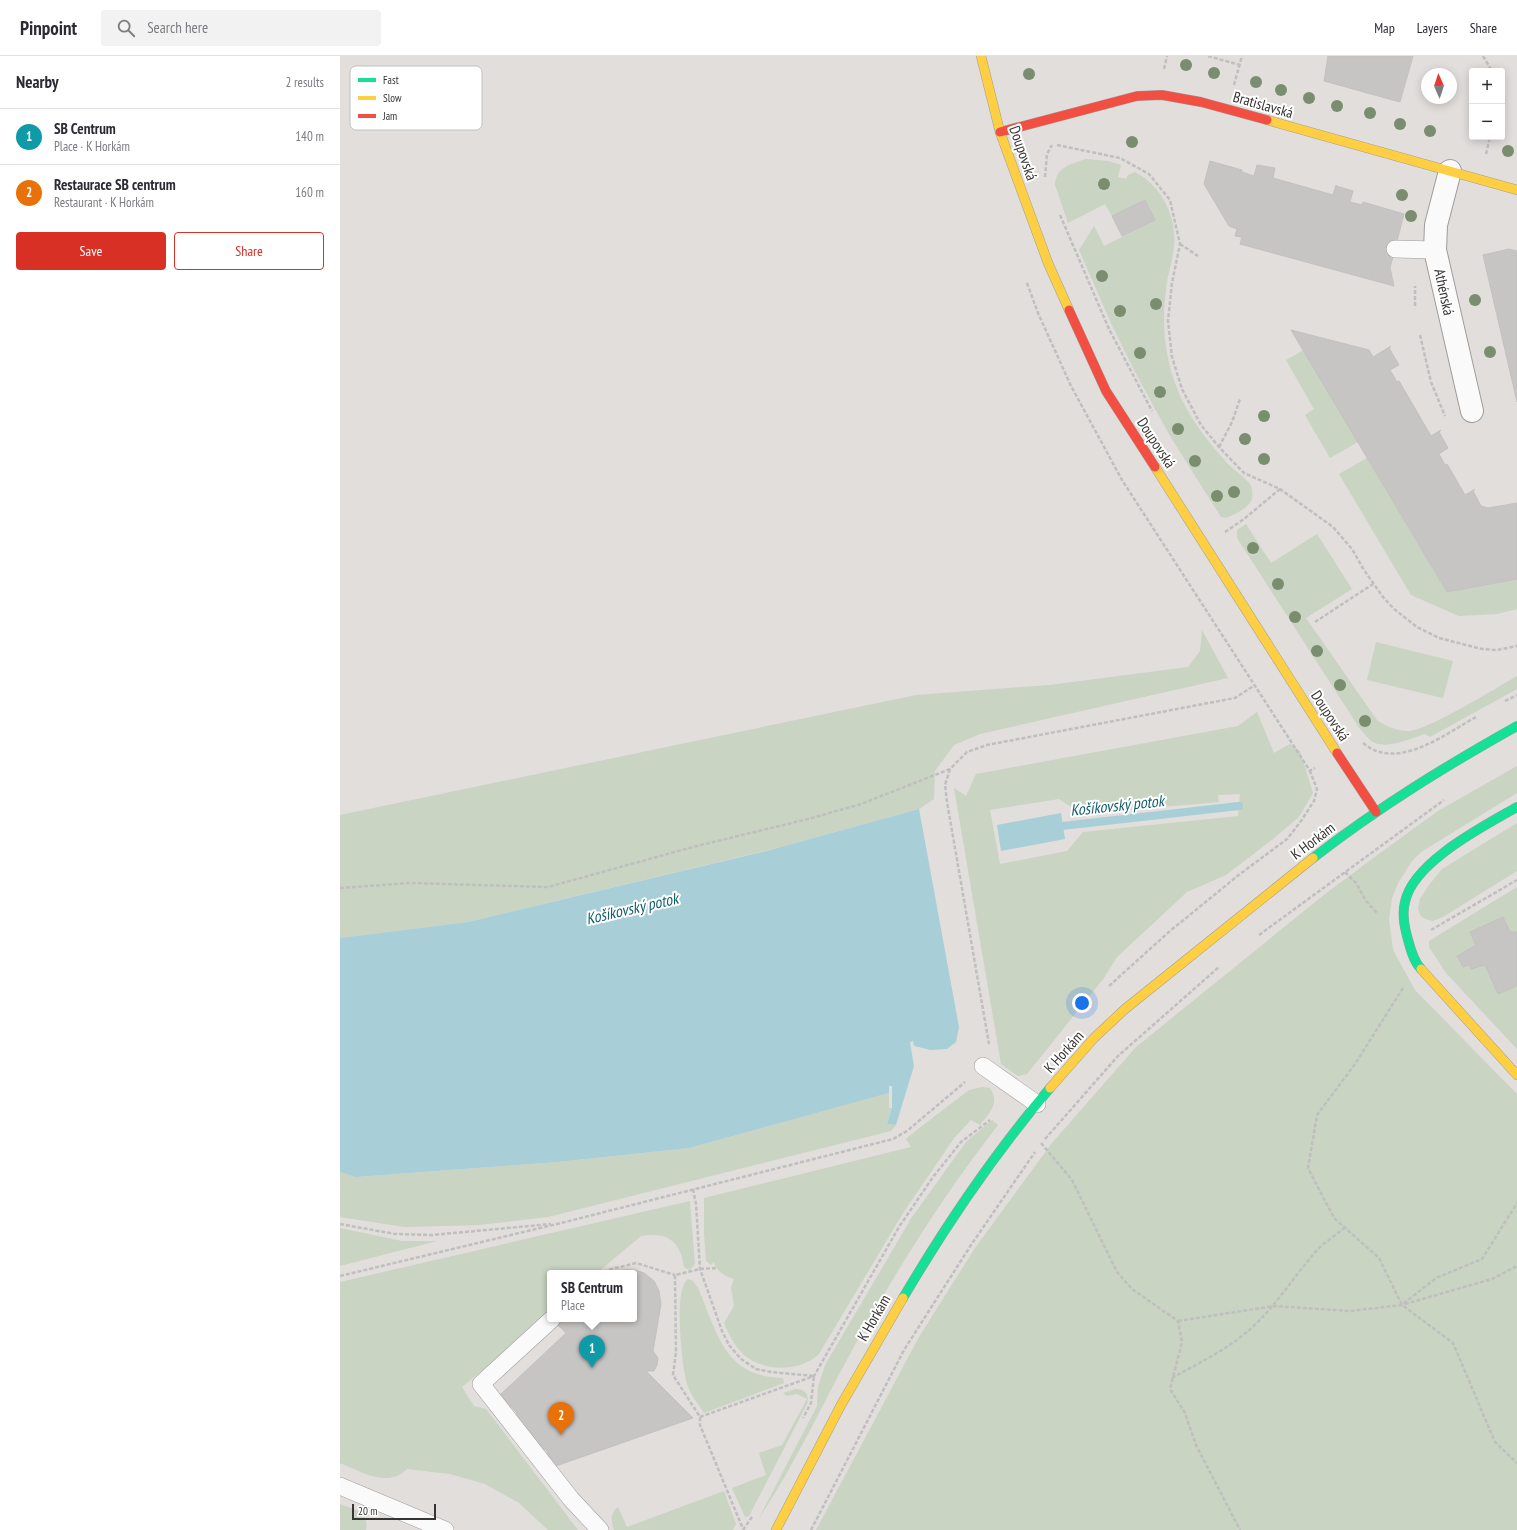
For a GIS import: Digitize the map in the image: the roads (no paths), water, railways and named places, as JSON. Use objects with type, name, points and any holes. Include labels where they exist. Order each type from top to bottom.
[{"type":"street","name":"Doupovská","points":[[981,56],[1000,132],[1048,263],[1106,391],[1376,812]]},
{"type":"street","name":"Bratislavská","points":[[1000,132],[1137,96],[1162,95],[1201,102],[1517,190]]},
{"type":"street","name":"Athénská","points":[[1450,171],[1436,225],[1435,250],[1472,411]]},
{"type":"street","name":"K Horkám","points":[[776,1530],[817,1448],[899,1302],[994,1158],[1080,1053],[1109,1024],[1146,991],[1295,872],[1376,812],[1435,772],[1517,726]]},
{"type":"street","points":[[1517,806],[1455,843],[1413,882],[1405,901],[1404,919],[1411,951],[1418,966],[1517,1075]]},
{"type":"lane","points":[[1395,249],[1435,250]]},
{"type":"lane","points":[[983,1066],[1037,1104]]},
{"type":"lane","points":[[549,1322],[481,1384],[566,1493],[600,1530]]},
{"type":"lane","points":[[340,1486],[410,1524],[445,1530]]},
{"type":"water","points":[[919,809],[959,1027],[956,1042],[947,1049],[931,1050],[914,1046],[913,1041],[910,1042],[914,1066],[896,1125],[887,1124],[892,1108],[892,1086],[889,1086],[889,1093],[689,1148],[558,1162],[356,1177],[340,1172],[340,938],[468,922],[770,850]]},
{"type":"water","points":[[1061,813],[1065,839],[1001,851],[997,825]]},
{"type":"waterway","name":"Košíkovský potok","points":[[1053,827],[1239,806]]},
{"type":"place","name":"SB Centrum","points":[[592,1368]]},
{"type":"place","name":"Restaurace SB centrum","points":[[561,1435]]}]
